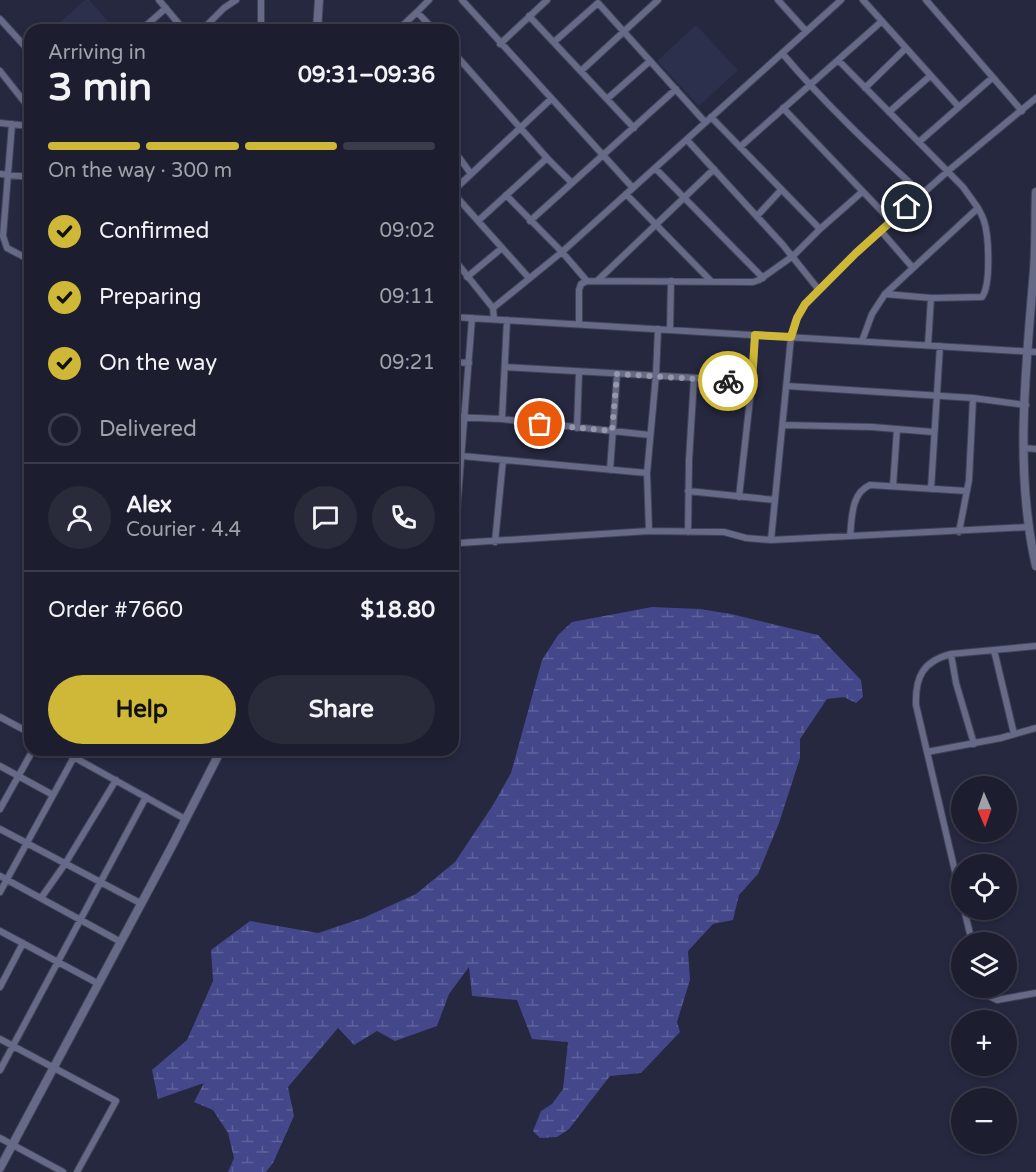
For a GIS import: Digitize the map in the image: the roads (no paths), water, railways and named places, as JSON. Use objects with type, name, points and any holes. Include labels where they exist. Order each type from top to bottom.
[{"type":"street","points":[[159,0],[179,24]]},
{"type":"street","points":[[208,24],[224,8],[237,0]]},
{"type":"street","points":[[261,0],[261,24]]},
{"type":"street","points":[[317,24],[319,0]]},
{"type":"street","points":[[404,24],[429,0]]},
{"type":"street","points":[[462,0],[633,188]]},
{"type":"street","points":[[500,44],[547,0]]},
{"type":"street","points":[[581,71],[658,0]]},
{"type":"street","points":[[778,0],[806,31]]},
{"type":"street","points":[[493,308],[562,252],[841,0]]},
{"type":"street","points":[[863,0],[959,107]]},
{"type":"street","points":[[926,0],[1022,111]]},
{"type":"street","points":[[554,42],[600,1],[624,32],[676,90],[740,147],[820,229]]},
{"type":"street","points":[[148,24],[166,8]]},
{"type":"street","points":[[417,12],[428,24]]},
{"type":"street","points":[[529,16],[634,128]]},
{"type":"street","points":[[0,19],[24,45]]},
{"type":"street","points":[[740,147],[882,21]]},
{"type":"street","points":[[865,88],[905,49]]},
{"type":"street","points":[[782,53],[878,153],[922,194]]},
{"type":"street","points":[[459,59],[572,183]]},
{"type":"street","points":[[838,60],[963,187],[984,220],[988,259],[984,295],[978,298],[931,298],[885,294]]},
{"type":"street","points":[[607,99],[650,61]]},
{"type":"street","points":[[0,71],[24,101]]},
{"type":"street","points":[[889,112],[930,76]]},
{"type":"street","points":[[919,142],[992,78]]},
{"type":"street","points":[[530,221],[676,90]]},
{"type":"street","points":[[771,540],[791,337],[797,318],[805,304],[891,221],[1036,98]]},
{"type":"street","points":[[459,186],[551,99]]},
{"type":"street","points":[[783,108],[891,221]]},
{"type":"street","points":[[0,123],[24,125]]},
{"type":"street","points":[[12,124],[3,174],[4,240],[7,248],[24,257]]},
{"type":"street","points":[[687,140],[793,256],[819,290]]},
{"type":"street","points":[[459,157],[471,174]]},
{"type":"street","points":[[478,221],[547,158]]},
{"type":"street","points":[[655,168],[763,278]]},
{"type":"street","points":[[597,281],[714,169]]},
{"type":"street","points":[[3,174],[24,176]]},
{"type":"street","points":[[757,216],[781,190]]},
{"type":"street","points":[[579,324],[579,290],[581,284],[587,281],[753,282],[763,278],[793,256],[862,192]]},
{"type":"street","points":[[1036,192],[1035,266],[1027,351],[1024,448],[1029,527],[1036,566]]},
{"type":"street","points":[[626,194],[711,281]]},
{"type":"street","points":[[506,195],[587,281]]},
{"type":"street","points":[[459,199],[529,278]]},
{"type":"street","points":[[862,341],[872,314],[885,294],[978,208]]},
{"type":"street","points":[[881,231],[913,268]]},
{"type":"street","points":[[467,277],[502,248]]},
{"type":"street","points":[[459,266],[493,308],[494,319]]},
{"type":"street","points":[[670,330],[671,280]]},
{"type":"street","points":[[928,345],[931,298]]},
{"type":"street","points":[[459,317],[1036,352]]},
{"type":"street","points":[[459,481],[472,318]]},
{"type":"street","points":[[502,419],[507,320]]},
{"type":"street","points":[[649,531],[647,473],[658,329]]},
{"type":"street","points":[[739,497],[755,335]]},
{"type":"street","points":[[931,489],[940,346]]},
{"type":"street","points":[[459,362],[469,363]]},
{"type":"street","points":[[504,367],[752,381]]},
{"type":"street","points":[[577,428],[579,372]]},
{"type":"street","points":[[610,470],[617,374]]},
{"type":"street","points":[[688,532],[694,378]]},
{"type":"street","points":[[787,386],[936,395],[1026,405]]},
{"type":"street","points":[[959,532],[967,491],[973,398]]},
{"type":"street","points":[[459,418],[502,419],[650,435]]},
{"type":"street","points":[[783,425],[819,424],[933,432]]},
{"type":"street","points":[[893,486],[897,429]]},
{"type":"street","points":[[1024,448],[1036,449]]},
{"type":"street","points":[[462,456],[647,473]]},
{"type":"street","points":[[495,542],[503,460]]},
{"type":"street","points":[[850,536],[855,500],[860,491],[870,485],[967,491]]},
{"type":"street","points":[[688,491],[775,500]]},
{"type":"street","points":[[459,543],[649,531],[724,532],[746,538],[771,540],[1029,527]]},
{"type":"street","points":[[951,854],[916,705],[919,679],[930,662],[938,657],[1036,646]]},
{"type":"street","points":[[994,650],[1014,734]]},
{"type":"street","points":[[951,654],[956,683],[974,744]]},
{"type":"street","points":[[0,717],[24,730]]},
{"type":"street","points":[[927,752],[974,744],[1036,728]]},
{"type":"street","points":[[0,809],[30,756]]},
{"type":"street","points":[[0,1168],[218,756]]},
{"type":"street","points":[[0,892],[3,878],[27,843],[74,757],[185,819]]},
{"type":"street","points":[[0,766],[54,795]]},
{"type":"street","points":[[41,898],[117,780]]},
{"type":"street","points":[[0,1070],[146,797]]},
{"type":"street","points":[[0,829],[142,903]]},
{"type":"street","points":[[3,878],[121,942]]},
{"type":"street","points":[[0,931],[99,984]]},
{"type":"street","points":[[0,987],[23,943]]},
{"type":"street","points":[[1017,996],[1036,993]]},
{"type":"street","points":[[993,998],[997,1000],[1008,998]]},
{"type":"street","points":[[0,1039],[116,1101],[77,1172]]},
{"type":"street","points":[[0,1138],[63,1172]]}]
